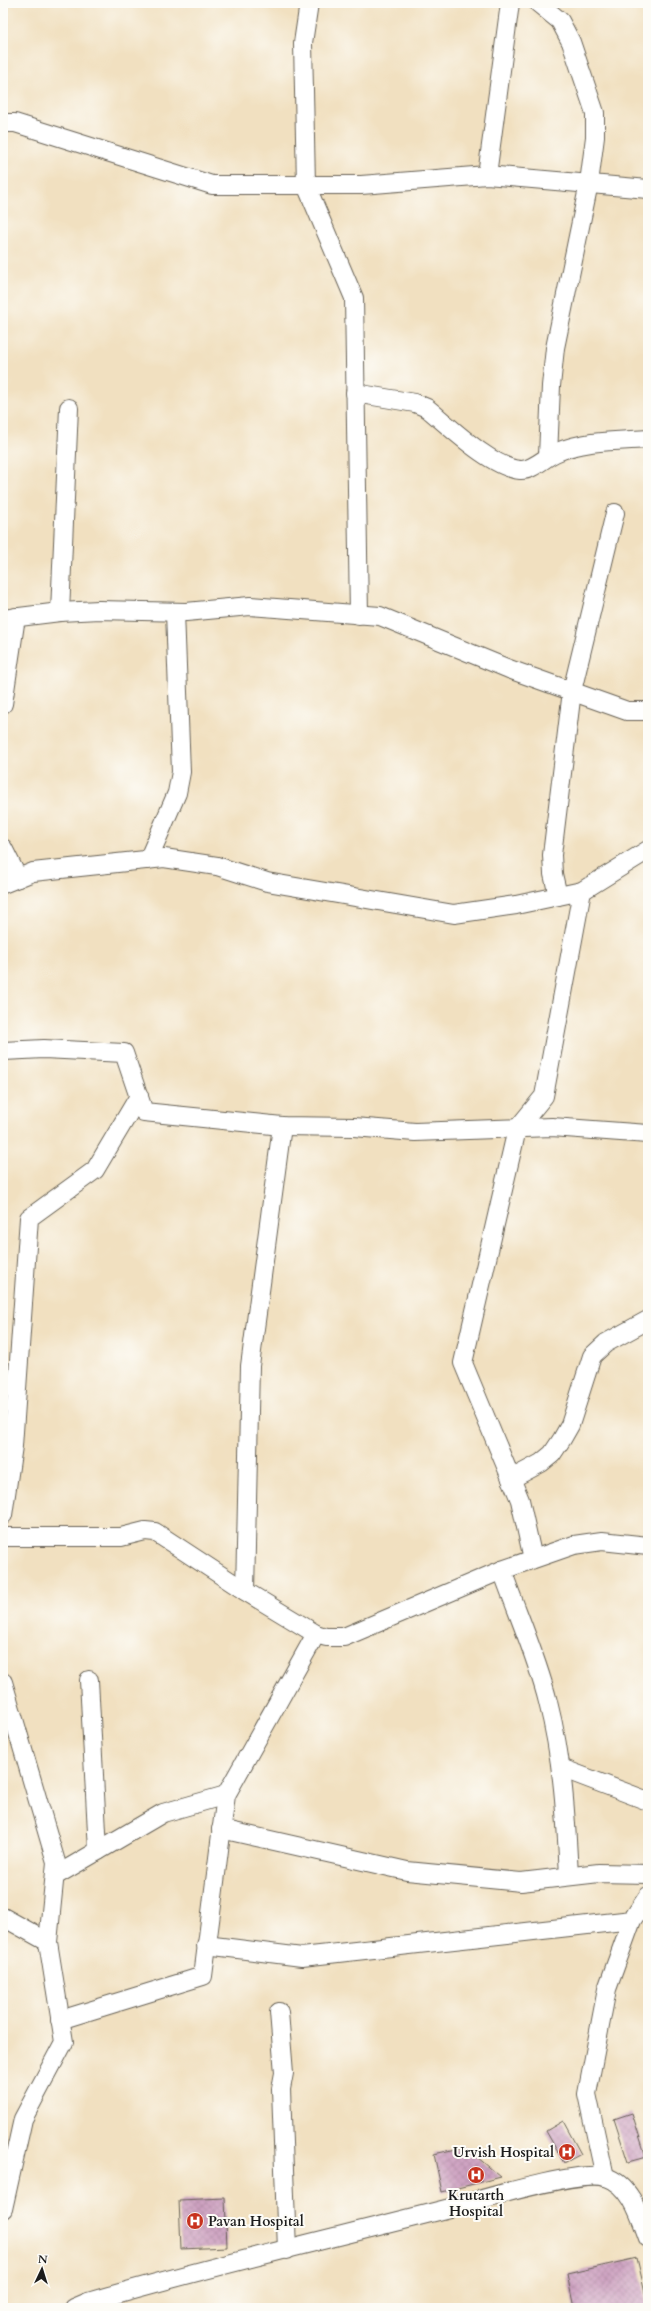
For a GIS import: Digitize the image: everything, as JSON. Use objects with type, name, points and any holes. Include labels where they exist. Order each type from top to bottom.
[{"type":"street","points":[[309,3],[303,43],[306,185],[354,298],[359,615]]},
{"type":"street","points":[[487,175],[510,3]]},
{"type":"street","points":[[538,3],[560,21],[571,42],[595,113],[595,137],[589,183],[555,348],[551,386],[548,456]]},
{"type":"street","points":[[3,123],[15,123],[212,185],[361,185],[487,175],[648,189]]},
{"type":"street","points":[[355,393],[415,403],[427,408],[493,461],[509,468],[521,470],[530,468],[548,456],[577,445],[648,439]]},
{"type":"street","points":[[60,612],[69,408]]},
{"type":"street","points":[[558,896],[553,874],[552,855],[572,691],[615,513]]},
{"type":"street","points":[[3,704],[10,618],[60,612],[99,610],[175,612],[250,606],[380,616],[510,669],[572,691],[626,710],[648,711]]},
{"type":"street","points":[[148,860],[177,793],[181,772],[175,612]]},
{"type":"street","points":[[3,848],[11,881],[33,872],[164,858],[217,866],[267,882],[454,914],[582,891],[648,850]]},
{"type":"street","points":[[532,1558],[520,1500],[463,1363],[517,1128],[544,1096],[582,891]]},
{"type":"street","points":[[3,1051],[44,1049],[124,1053],[144,1112],[282,1126],[354,1127],[415,1132],[552,1127],[648,1134]]},
{"type":"street","points":[[3,1515],[13,1446],[29,1218],[95,1170],[139,1096]]},
{"type":"street","points":[[245,1591],[250,1366],[282,1126]]},
{"type":"street","points":[[511,1479],[541,1463],[552,1454],[562,1439],[570,1425],[592,1356],[606,1343],[648,1320]]},
{"type":"street","points":[[3,1537],[121,1537],[145,1531],[155,1532],[245,1591],[316,1634],[326,1637],[344,1637],[502,1570],[532,1558],[574,1545],[602,1541],[648,1546]]},
{"type":"street","points":[[502,1570],[548,1700],[564,1786],[569,1876]]},
{"type":"street","points":[[60,2020],[203,1976],[226,1794],[316,1634]]},
{"type":"street","points":[[90,1680],[98,1851]]},
{"type":"street","points":[[3,1682],[56,1862],[48,1942],[64,2042],[23,2119],[3,2209]]},
{"type":"street","points":[[561,1768],[648,1801]]},
{"type":"street","points":[[55,1876],[163,1813],[226,1794]]},
{"type":"street","points":[[221,1829],[406,1871],[521,1882],[598,1873],[648,1874]]},
{"type":"street","points":[[605,2177],[588,2094],[606,1989],[632,1920],[648,1896]]},
{"type":"street","points":[[3,1917],[48,1942]]},
{"type":"street","points":[[206,1945],[302,1957],[632,1920]]},
{"type":"street","points":[[279,2012],[284,2072],[281,2089],[287,2250]]},
{"type":"street","points":[[74,2308],[88,2302],[184,2274],[287,2250],[556,2181],[605,2177],[623,2188],[636,2207],[648,2238]]},
{"type":"building","points":[[632,2113],[646,2157],[628,2162],[614,2119]]},
{"type":"building","points":[[563,2121],[581,2154],[564,2163],[546,2131]]},
{"type":"building","points":[[465,2147],[501,2177],[442,2192],[434,2154]]},
{"type":"building","points":[[225,2198],[227,2247],[181,2249],[179,2200]]},
{"type":"building","points":[[637,2258],[648,2305],[636,2308],[574,2308],[567,2274]]},
{"type":"place","name":"Urvish Hospital","points":[[567,2152]]},
{"type":"place","name":"Krutarth Hospital","points":[[476,2175]]},
{"type":"place","name":"Pavan Hospital","points":[[195,2221]]}]
